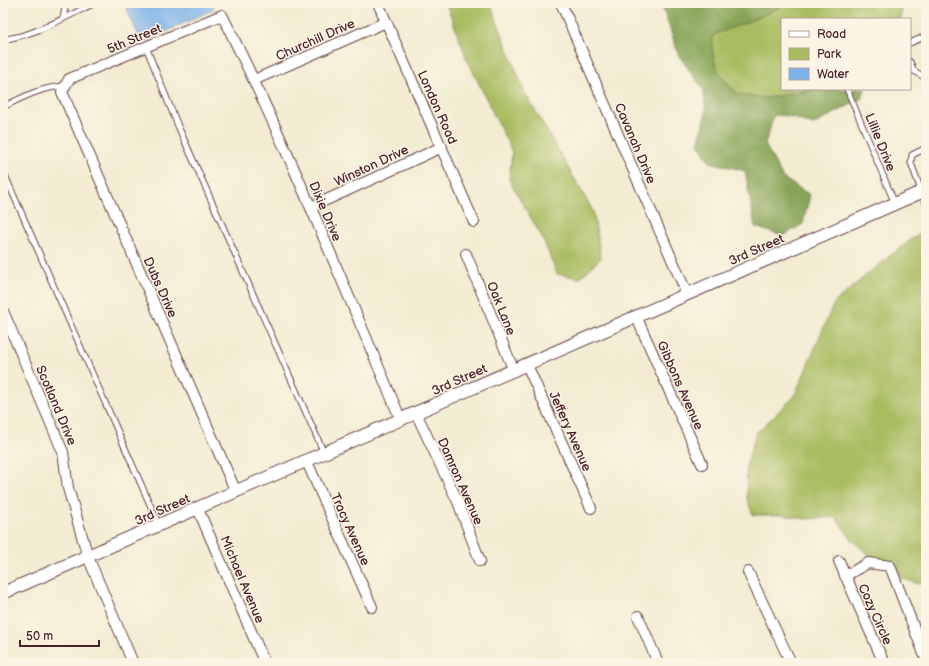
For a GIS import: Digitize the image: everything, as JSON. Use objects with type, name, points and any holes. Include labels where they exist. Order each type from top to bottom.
[{"type":"street","name":"London Road","points":[[378,3],[474,222]]},
{"type":"street","name":"Cavanah Drive","points":[[561,3],[687,294]]},
{"type":"street","name":"5th Street","points":[[64,89],[69,79],[222,15]]},
{"type":"street","name":"Dixie Drive","points":[[222,15],[254,80],[311,207],[401,420]]},
{"type":"street","name":"Churchill Drive","points":[[254,80],[386,22]]},
{"type":"street","name":"Dubs Drive","points":[[64,89],[236,492]]},
{"type":"street","name":"Winston Drive","points":[[311,207],[442,147]]},
{"type":"street","name":"3rd Street","points":[[3,593],[307,462],[636,316],[924,191]]},
{"type":"street","name":"Oak Lane","points":[[466,254],[514,371]]},
{"type":"street","name":"Scotland Drive","points":[[3,311],[63,452],[68,488],[88,557],[133,663]]},
{"type":"street","name":"Gibbons Avenue","points":[[636,316],[702,464]]},
{"type":"street","name":"Jeffery Avenue","points":[[527,365],[591,508]]},
{"type":"street","name":"Damron Avenue","points":[[416,414],[458,502],[480,561]]},
{"type":"street","name":"Tracy Avenue","points":[[307,462],[372,607]]},
{"type":"street","name":"Michael Avenue","points":[[198,508],[264,659]]},
{"type":"street","name":"Cozy Circle","points":[[839,560],[884,663]]},
{"type":"street","name":"Cozy Circle","points":[[845,576],[868,564],[890,566],[926,659]]},
{"type":"street","points":[[748,572],[791,663]]},
{"type":"street","points":[[638,616],[658,663]]},
{"type":"lane","points":[[63,18],[66,3]]},
{"type":"lane","points":[[3,39],[13,39],[27,34],[95,3]]},
{"type":"lane","points":[[911,43],[926,36]]},
{"type":"lane","points":[[146,47],[181,133],[317,440],[325,453]]},
{"type":"lane","points":[[911,64],[914,71],[926,78]]},
{"type":"lane","points":[[3,107],[33,92],[53,86],[64,89]]},
{"type":"lane","name":"Lillie Drive","points":[[847,90],[894,204]]},
{"type":"lane","points":[[926,148],[912,155],[911,163],[924,191],[926,204]]},
{"type":"lane","points":[[3,171],[159,526]]},
{"type":"green space","points":[[446,3],[490,3],[524,91],[593,211],[601,258],[580,278],[557,274],[542,237],[509,180],[512,152],[466,57]]},
{"type":"green space","points":[[661,3],[789,3],[757,18],[713,35],[712,45],[714,62],[725,81],[738,95],[766,98],[810,90],[865,90],[861,99],[813,125],[788,116],[774,115],[765,144],[783,178],[810,195],[803,224],[783,236],[755,227],[745,171],[710,162],[698,144],[706,111],[703,89],[679,56]]},
{"type":"green space","points":[[789,3],[901,3],[901,18],[781,18],[781,90],[810,90],[766,98],[738,95],[721,75],[714,62],[713,54],[713,35],[757,18]]},
{"type":"green space","points":[[926,228],[926,579],[919,584],[901,578],[894,564],[873,557],[860,548],[836,517],[806,519],[784,515],[753,515],[747,499],[746,466],[756,433],[794,397],[834,303],[871,271]]},
{"type":"water","points":[[124,3],[212,3],[214,9],[142,43]]}]
